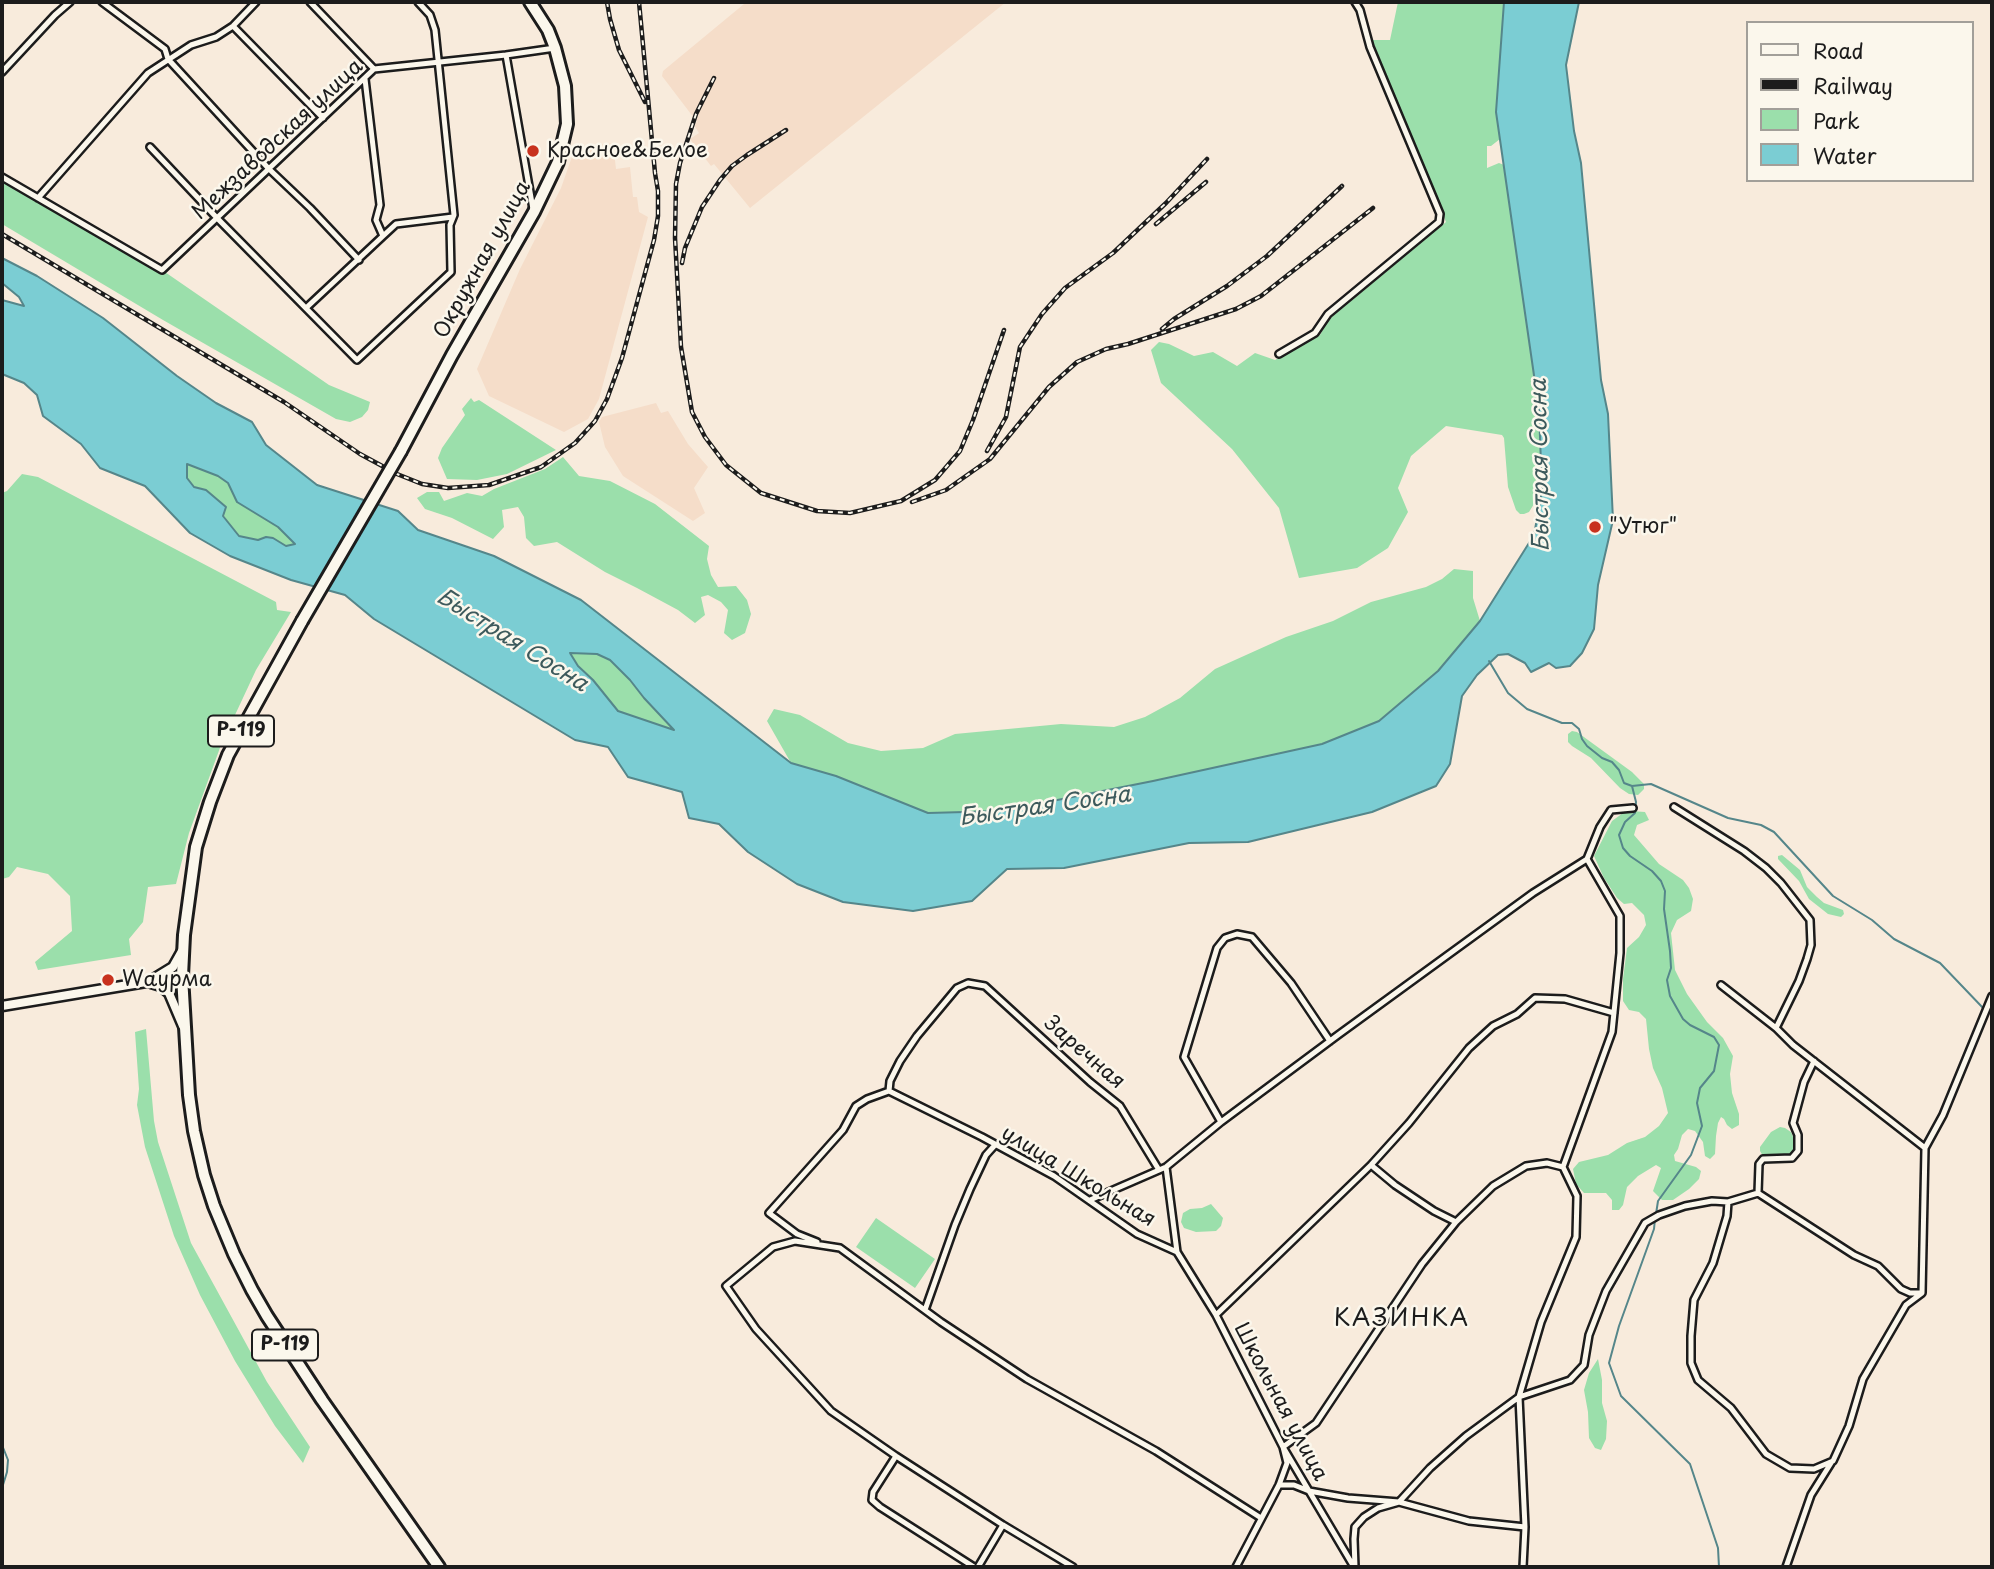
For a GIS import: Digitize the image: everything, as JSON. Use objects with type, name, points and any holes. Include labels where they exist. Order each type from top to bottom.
[{"type":"highway","name":"Окружная улица","points":[[183,948],[196,847],[228,755],[401,451],[452,355],[534,212],[558,162],[567,124],[565,86],[548,30],[530,2]]},
{"type":"highway","name":"Р-119","points":[[183,948],[184,1029],[194,1131],[208,1186],[234,1254],[267,1316],[321,1400],[439,1567]]},
{"type":"main road","points":[[148,982],[173,967],[183,948]]},
{"type":"main road","points":[[2,1006],[182,976]]},
{"type":"main road","points":[[148,982],[161,986],[169,993],[184,1029]]},
{"type":"street","points":[[2,72],[70,2]]},
{"type":"street","points":[[102,2],[164,49],[168,59],[269,169],[359,260]]},
{"type":"street","points":[[2,177],[38,198],[148,73],[191,45],[216,37],[233,26],[256,2]]},
{"type":"street","points":[[310,2],[374,69]]},
{"type":"street","points":[[150,147],[357,360],[451,272],[450,225],[453,217],[435,30],[430,15],[418,2]]},
{"type":"street","points":[[1279,354],[1315,333],[1328,314],[1439,222],[1440,214],[1370,47],[1360,10],[1355,2]]},
{"type":"street","points":[[233,26],[323,118]]},
{"type":"street","name":"Межзаводская улица","points":[[38,198],[162,270],[374,69],[555,48]]},
{"type":"street","points":[[506,55],[534,212]]},
{"type":"street","points":[[365,79],[380,205],[376,219],[383,236]]},
{"type":"street","points":[[306,308],[396,224],[453,217]]},
{"type":"street","points":[[1674,807],[1766,868],[1810,920],[1811,945],[1807,960],[1776,1028]]},
{"type":"street","points":[[1090,1200],[1166,1167],[1221,1122],[1330,1041],[1533,893],[1587,859],[1600,827],[1611,810],[1633,808]]},
{"type":"street","points":[[1523,1567],[1525,1527],[1519,1397],[1541,1322],[1576,1237],[1577,1196],[1563,1167],[1612,1032],[1620,953],[1620,916],[1587,859]]},
{"type":"street","points":[[1221,1122],[1184,1057],[1217,948],[1225,938],[1237,934],[1252,937],[1291,984],[1330,1041]]},
{"type":"street","name":"Заречная","points":[[889,1091],[890,1081],[900,1061],[957,988],[968,983],[985,986],[1090,1082],[1120,1105],[1159,1170]]},
{"type":"street","points":[[1721,985],[1925,1148]]},
{"type":"street","points":[[1922,1293],[1925,1148],[1943,1115],[1992,996]]},
{"type":"street","points":[[1216,1315],[1371,1166],[1469,1048],[1493,1026],[1517,1014],[1535,998],[1565,999],[1614,1013]]},
{"type":"street","points":[[1758,1193],[1759,1164],[1763,1159],[1792,1158],[1798,1151],[1798,1135],[1793,1123],[1804,1082],[1814,1061]]},
{"type":"street","points":[[831,1246],[797,1234],[769,1213],[844,1129],[856,1106],[889,1091]]},
{"type":"street","name":"улица Школьная","points":[[889,1091],[1054,1176],[1137,1234],[1177,1252]]},
{"type":"street","points":[[925,1310],[970,1189],[986,1156],[996,1145]]},
{"type":"street","points":[[1236,1567],[1279,1485],[1287,1463],[1283,1447],[1316,1423],[1422,1264],[1456,1222],[1493,1186],[1526,1166],[1546,1163],[1563,1167]]},
{"type":"street","points":[[1371,1166],[1434,1211],[1456,1222]]},
{"type":"street","points":[[1166,1167],[1177,1252]]},
{"type":"street","points":[[1355,1567],[1355,1527],[1364,1517],[1378,1508],[1399,1503],[1430,1468],[1466,1436],[1519,1397],[1570,1380],[1584,1365],[1589,1335],[1606,1291],[1645,1223],[1659,1215],[1685,1206],[1712,1201],[1728,1202],[1758,1193],[1854,1255],[1878,1266],[1901,1289],[1910,1293],[1922,1293]]},
{"type":"street","points":[[1728,1202],[1727,1216],[1713,1263],[1694,1300],[1691,1363],[1698,1380],[1731,1408],[1766,1454],[1790,1468],[1814,1468],[1833,1461]]},
{"type":"street","points":[[1073,1567],[896,1456],[831,1410],[756,1329],[726,1286],[773,1247],[795,1241],[840,1248],[1027,1379],[1156,1451],[1261,1518]]},
{"type":"street","name":"Школьная улица","points":[[1177,1252],[1216,1315],[1283,1447],[1355,1567]]},
{"type":"street","points":[[1786,1567],[1811,1495],[1833,1461],[1849,1426],[1863,1379],[1906,1305],[1922,1293]]},
{"type":"street","points":[[896,1456],[873,1492],[872,1500],[880,1507],[976,1567],[1003,1525]]},
{"type":"street","points":[[1279,1485],[1294,1485],[1309,1491],[1348,1498],[1399,1503],[1469,1521],[1525,1527]]},
{"type":"shaded area","points":[[742,2],[1006,2],[750,208],[690,139],[699,133],[694,125],[697,122],[662,76],[663,71],[744,4]]},
{"type":"shaded area","points":[[613,143],[616,169],[630,167],[633,197],[637,197],[639,212],[648,217],[599,399],[588,419],[564,432],[489,396],[477,369],[520,269],[561,188],[575,148]]},
{"type":"shaded area","points":[[656,403],[661,413],[668,411],[688,444],[708,467],[694,488],[705,513],[693,521],[623,476],[605,447],[599,422],[602,417]]},
{"type":"green space","points":[[1398,2],[1504,2],[1496,111],[1500,139],[1487,146],[1487,168],[1499,163],[1504,165],[1539,410],[1542,491],[1529,512],[1520,514],[1508,487],[1502,435],[1446,426],[1411,456],[1398,488],[1408,512],[1388,548],[1357,568],[1299,578],[1279,508],[1232,449],[1161,383],[1151,350],[1159,342],[1194,356],[1213,352],[1237,366],[1255,353],[1275,360],[1320,335],[1328,320],[1446,222],[1370,40],[1390,40]]},
{"type":"green space","points":[[2,177],[162,270],[329,385],[370,402],[368,410],[362,417],[350,422],[336,419],[2,224]]},
{"type":"green space","points":[[471,398],[474,402],[479,400],[556,450],[507,474],[477,480],[447,479],[438,458],[465,415],[462,409]]},
{"type":"green space","points":[[563,457],[579,476],[610,481],[655,504],[709,546],[707,559],[711,575],[718,587],[736,586],[747,600],[751,614],[745,633],[732,640],[724,633],[728,610],[721,602],[708,595],[701,597],[705,615],[695,623],[678,610],[605,572],[557,542],[534,546],[526,538],[524,517],[518,507],[502,510],[504,527],[493,539],[452,518],[425,509],[417,498],[427,492],[439,492],[444,501],[467,493],[482,496],[545,469]]},
{"type":"green space","points":[[186,463],[228,483],[238,502],[279,527],[296,544],[286,547],[273,538],[258,540],[239,536],[206,490],[194,487],[187,478]]},
{"type":"green space","points":[[22,474],[38,477],[276,602],[277,610],[291,612],[256,670],[221,745],[189,833],[176,884],[148,887],[143,922],[129,939],[131,955],[38,970],[35,962],[72,931],[70,896],[48,874],[17,867],[9,877],[2,879],[2,493]]},
{"type":"green space","points":[[1454,569],[1473,571],[1473,598],[1480,621],[1438,671],[1379,721],[1322,744],[1002,811],[928,813],[836,776],[791,763],[767,721],[774,709],[800,715],[848,743],[881,751],[923,748],[955,734],[1061,724],[1114,727],[1145,717],[1180,698],[1215,669],[1286,637],[1333,621],[1371,602],[1426,587]]},
{"type":"green space","points":[[570,652],[597,654],[610,660],[675,731],[618,711],[578,666]]},
{"type":"green space","points":[[1572,731],[1632,772],[1644,784],[1644,789],[1638,795],[1629,794],[1620,788],[1591,758],[1568,742],[1568,734]]},
{"type":"green space","points":[[1631,811],[1645,812],[1649,820],[1637,825],[1634,835],[1659,864],[1683,880],[1693,899],[1691,911],[1677,920],[1671,933],[1675,970],[1687,994],[1707,1022],[1723,1038],[1733,1056],[1730,1074],[1739,1125],[1732,1129],[1721,1117],[1715,1154],[1710,1159],[1705,1156],[1703,1142],[1695,1131],[1688,1129],[1682,1135],[1674,1155],[1675,1161],[1701,1171],[1699,1179],[1673,1200],[1662,1200],[1653,1191],[1661,1168],[1656,1165],[1638,1176],[1627,1187],[1623,1205],[1619,1210],[1612,1210],[1612,1200],[1606,1193],[1584,1193],[1576,1184],[1573,1169],[1579,1162],[1608,1155],[1627,1143],[1645,1137],[1659,1126],[1668,1113],[1662,1088],[1653,1068],[1646,1019],[1639,1012],[1629,1010],[1623,1001],[1627,948],[1639,937],[1646,925],[1644,915],[1632,903],[1624,904],[1617,898],[1594,856],[1612,821]]},
{"type":"green space","points":[[1782,855],[1800,870],[1807,887],[1817,897],[1824,903],[1843,910],[1841,917],[1828,914],[1809,899],[1799,881],[1778,859],[1778,856]]},
{"type":"green space","points":[[146,1029],[158,1142],[191,1243],[267,1382],[310,1447],[303,1463],[275,1426],[235,1361],[200,1295],[174,1236],[145,1147],[137,1105],[139,1089],[135,1032]]},
{"type":"green space","points":[[1780,1127],[1791,1132],[1796,1148],[1790,1155],[1763,1156],[1760,1147],[1771,1132]]},
{"type":"green space","points":[[1211,1204],[1223,1218],[1216,1231],[1196,1232],[1184,1228],[1181,1222],[1183,1213]]},
{"type":"green space","points":[[876,1218],[935,1259],[915,1288],[856,1247]]},
{"type":"green space","points":[[1598,1359],[1602,1403],[1607,1421],[1606,1439],[1601,1450],[1595,1448],[1589,1438],[1584,1390],[1589,1373]]},
{"type":"water","name":"Быстрая Сосна","points":[[1504,2],[1579,2],[1566,65],[1581,163],[1601,380],[1608,414],[1613,520],[1598,585],[1594,629],[1582,653],[1570,666],[1556,668],[1549,663],[1531,672],[1525,663],[1508,654],[1498,655],[1477,675],[1462,696],[1450,764],[1436,786],[1372,812],[1248,842],[1189,843],[1064,868],[1007,869],[972,901],[913,911],[843,902],[797,884],[748,852],[719,824],[689,818],[682,792],[628,777],[608,747],[575,740],[374,619],[345,595],[291,580],[230,556],[190,533],[145,486],[100,468],[81,444],[43,416],[37,395],[24,383],[2,374],[2,300],[24,306],[19,297],[2,283],[2,258],[37,276],[103,318],[177,376],[216,403],[252,422],[266,445],[317,485],[398,511],[418,530],[494,556],[581,600],[791,763],[836,776],[928,813],[1002,811],[1322,744],[1379,721],[1438,671],[1480,621],[1534,535],[1542,491],[1539,410],[1496,112]],"holes":[[[187,464],[218,476],[228,483],[237,502],[278,527],[295,544],[286,546],[273,538],[258,540],[239,536],[223,516],[226,507],[206,490],[194,487],[187,478]],[[570,653],[597,654],[610,660],[674,730],[618,711],[578,666]]]},
{"type":"waterway","points":[[1489,661],[1508,693],[1527,709],[1562,723],[1572,723],[1579,729],[1587,746],[1612,762],[1619,770],[1624,783],[1632,786],[1651,784],[1728,818],[1761,825],[1774,832],[1833,896],[1872,920],[1894,939],[1940,963],[1984,1009]]},
{"type":"waterway","points":[[1632,786],[1636,802],[1635,813],[1625,822],[1619,835],[1623,848],[1652,871],[1665,891],[1664,909],[1671,968],[1667,980],[1670,996],[1683,1019],[1714,1037],[1719,1045],[1714,1071],[1700,1088],[1697,1103],[1702,1126],[1691,1155],[1658,1201],[1656,1214]]},
{"type":"waterway","points":[[1655,1219],[1609,1363],[1621,1396],[1690,1464],[1718,1548],[1719,1567]]},
{"type":"waterway","points":[[2,1445],[8,1460],[2,1488]]},
{"type":"railway","points":[[607,2],[619,50],[645,102]]},
{"type":"railway","points":[[2,234],[284,402],[360,454],[397,474],[422,484],[448,488],[489,485],[541,467],[575,443],[595,421],[607,399],[622,358],[654,240],[658,191],[639,2]]},
{"type":"railway","points":[[714,78],[696,114],[680,163],[676,184],[675,238],[681,347],[692,412],[705,437],[726,465],[761,493],[817,511],[850,513],[901,501],[935,480],[960,451],[1004,330]]},
{"type":"railway","points":[[682,263],[685,248],[702,207],[720,180],[732,166],[786,130]]},
{"type":"railway","points":[[987,451],[1006,417],[1020,347],[1042,314],[1065,288],[1113,253],[1166,203],[1207,159]]},
{"type":"railway","points":[[1156,224],[1206,182]]},
{"type":"railway","points":[[1162,329],[1267,256],[1342,186]]},
{"type":"railway","points":[[912,502],[946,490],[990,459],[1049,387],[1077,362],[1106,349],[1236,309],[1261,296],[1373,208]]},
{"type":"place","name":"Красное&Белое","points":[[533,151]]},
{"type":"place","name":"\"Утюг\"","points":[[1595,527]]},
{"type":"place","name":"Wаурма","points":[[108,980]]},
{"type":"district","name":"КАЗИНКА","points":[[1402,1319]]}]
